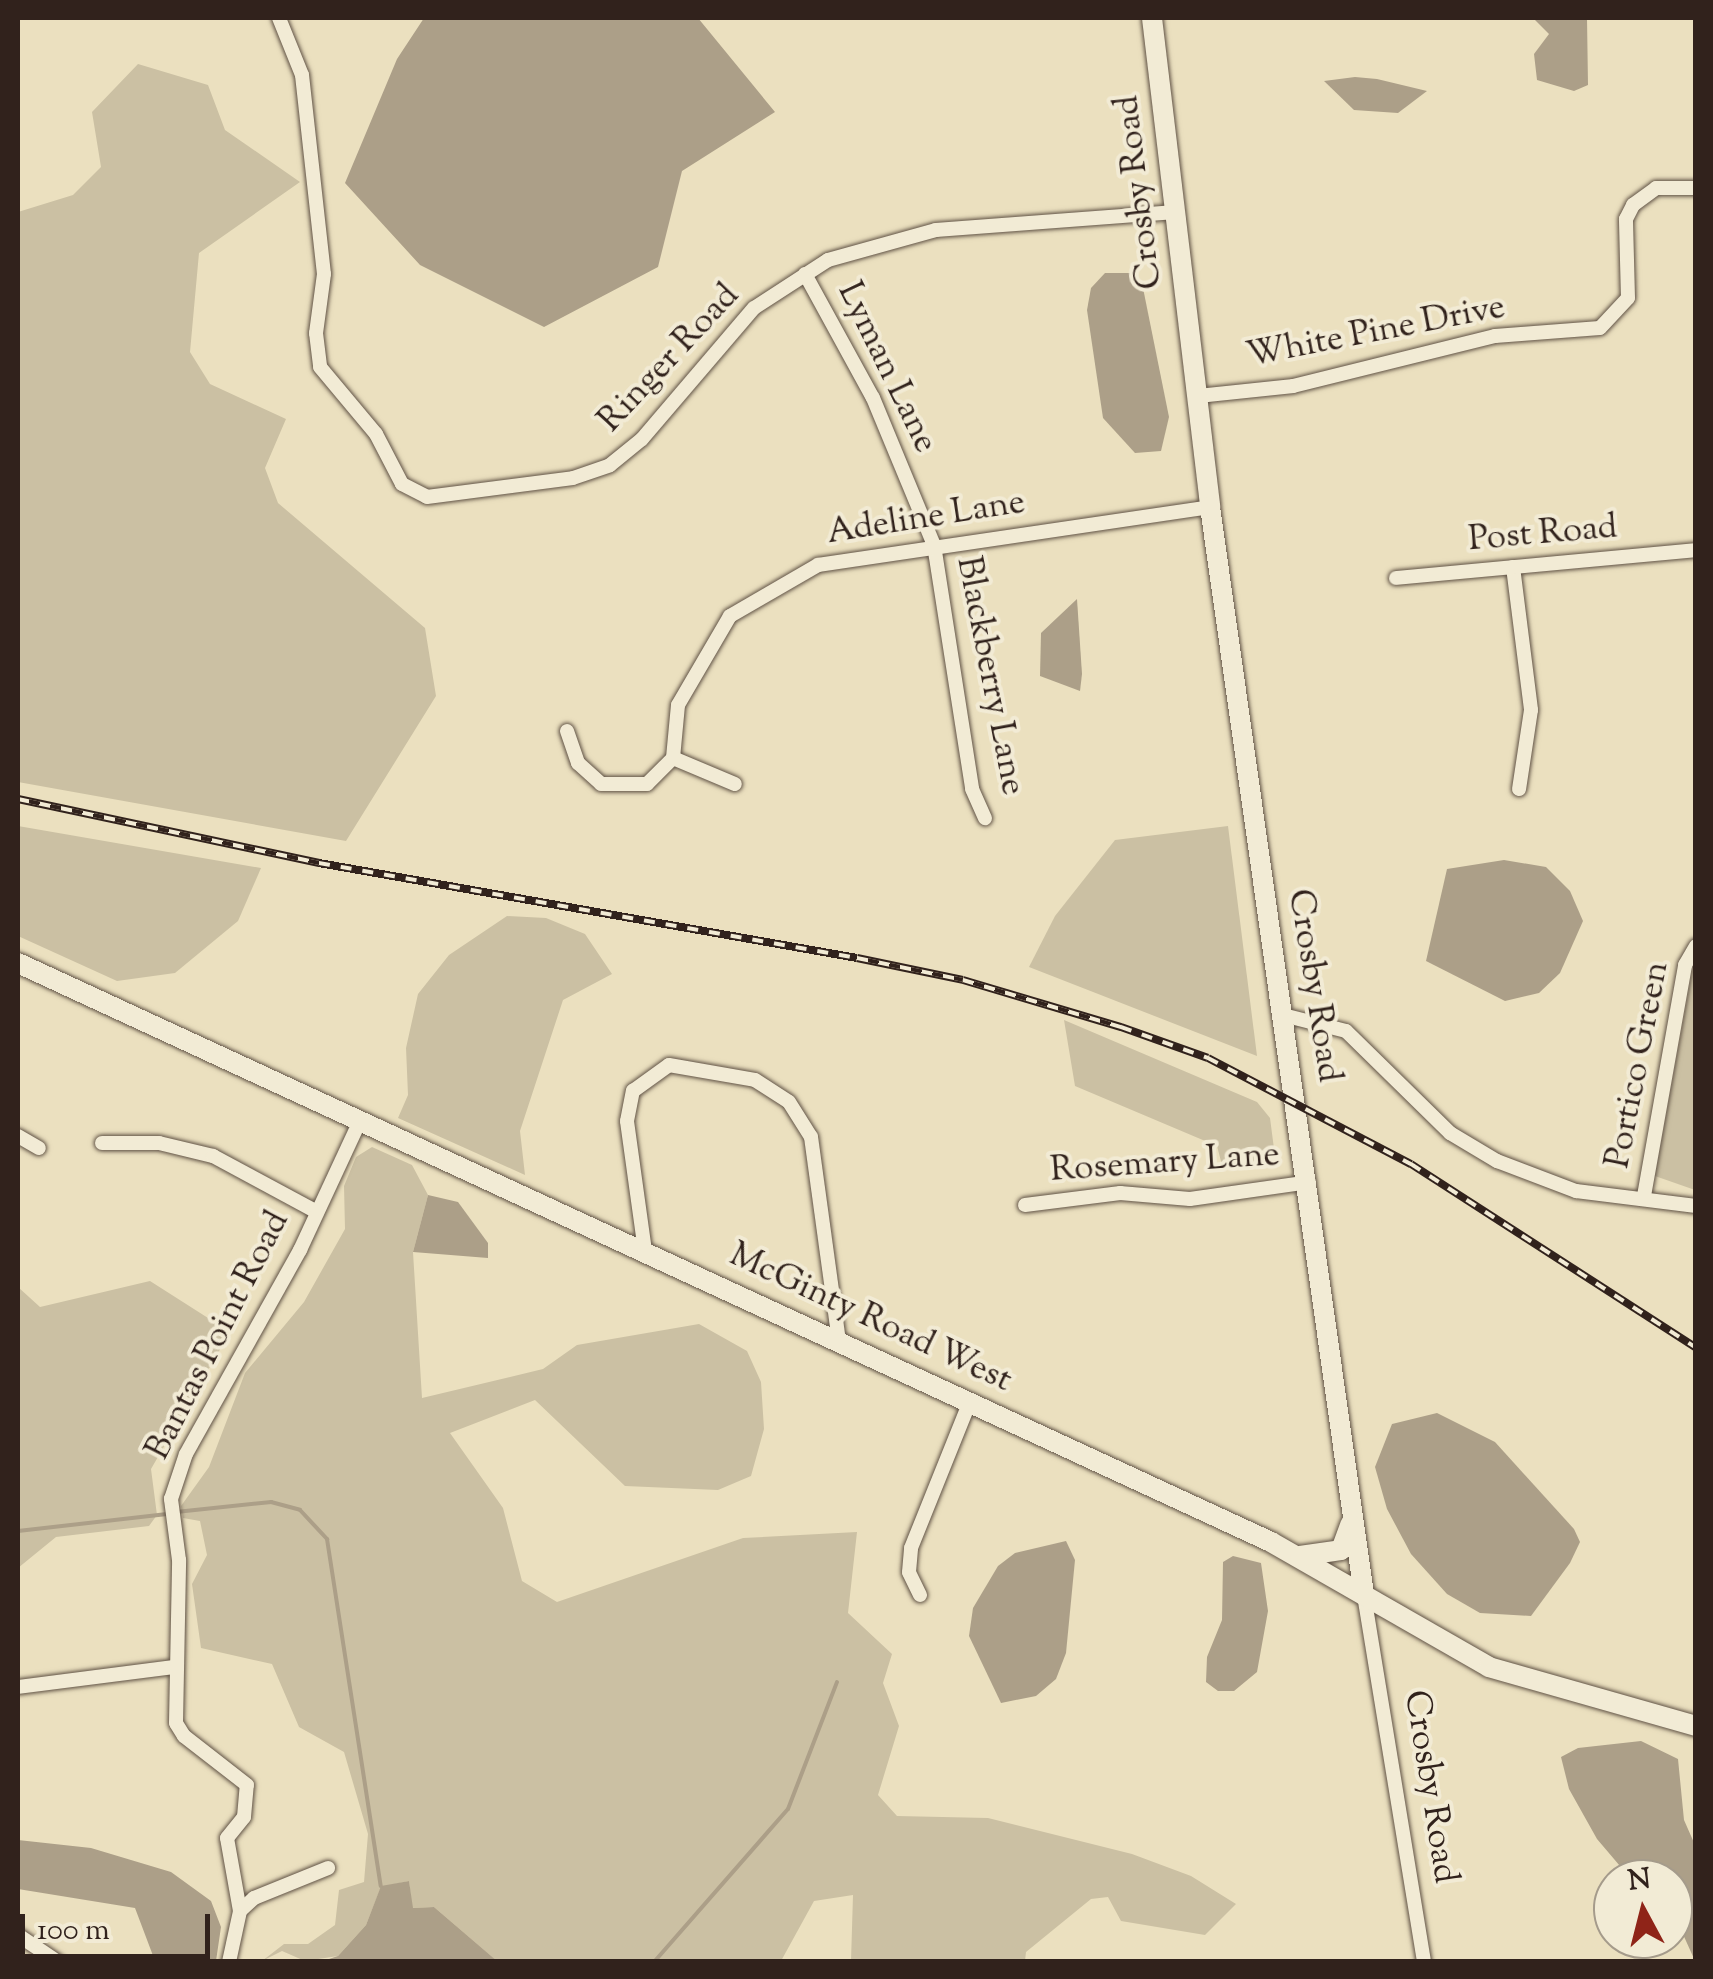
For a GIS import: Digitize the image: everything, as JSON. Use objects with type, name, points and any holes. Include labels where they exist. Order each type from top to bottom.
[{"type":"main road","name":"Crosby Road","points":[[1152,18],[1210,508],[1364,1594]]},
{"type":"main road","name":"McGinty Road West","points":[[18,963],[970,1401],[1294,1555],[1489,1667],[1696,1726]]},
{"type":"main road","points":[[1294,1555],[1328,1556],[1346,1546],[1350,1492]]},
{"type":"street","name":"Ringer Road","points":[[279,18],[302,76],[324,274],[316,333],[320,366],[414,492],[440,496],[572,478],[610,465],[642,439],[754,308],[806,274],[899,236],[1175,212]]},
{"type":"street","name":"White Pine Drive","points":[[1198,396],[1292,386],[1494,336],[1600,328],[1628,298],[1626,219],[1632,206],[1656,188],[1696,188]]},
{"type":"street","name":"Lyman Lane","points":[[806,274],[873,398],[934,545]]},
{"type":"street","name":"Adeline Lane","points":[[673,758],[678,705],[730,616],[832,559],[1210,508]]},
{"type":"street","name":"Blackberry Lane","points":[[934,545],[972,789],[985,818]]},
{"type":"street","name":"Post Road","points":[[1396,578],[1696,550]]},
{"type":"street","points":[[1513,568],[1531,710],[1519,789]]},
{"type":"street","points":[[567,732],[578,763],[616,789],[647,784],[673,758],[735,784]]},
{"type":"street","name":"Portico Green","points":[[1644,1196],[1685,966],[1696,946]]},
{"type":"street","points":[[1282,1015],[1346,1031],[1450,1133],[1497,1161],[1576,1191],[1644,1196],[1696,1206]]},
{"type":"street","points":[[645,1252],[627,1121],[633,1091],[669,1065],[755,1080],[789,1102],[811,1137],[838,1341]]},
{"type":"street","name":"Bantas Point Road","points":[[229,1962],[240,1910],[226,1851],[249,1804],[247,1785],[237,1771],[184,1736],[176,1723],[174,1668],[179,1560],[171,1499],[186,1454],[317,1212],[360,1121]]},
{"type":"street","points":[[18,1136],[39,1148]]},
{"type":"street","points":[[102,1143],[159,1143],[212,1156],[317,1212]]},
{"type":"street","name":"Rosemary Lane","points":[[1025,1205],[1120,1193],[1190,1198],[1308,1182]]},
{"type":"street","points":[[920,1595],[910,1572],[910,1548],[970,1401]]},
{"type":"street","name":"Crosby Road","points":[[1364,1594],[1424,1962]]},
{"type":"street","points":[[18,1687],[174,1668]]},
{"type":"street","points":[[240,1910],[254,1898],[328,1868]]},
{"type":"street","points":[[18,1935],[58,1962]]},
{"type":"shaded area","points":[[424,18],[698,18],[775,112],[682,171],[658,267],[544,327],[420,265],[345,183],[397,59]]},
{"type":"shaded area","points":[[1533,18],[1587,18],[1588,85],[1574,91],[1537,80],[1534,54],[1549,34]]},
{"type":"shaded area","points":[[138,64],[208,85],[225,130],[300,182],[199,253],[190,352],[210,384],[286,419],[265,468],[278,503],[425,628],[436,696],[346,841],[18,782],[18,212],[73,195],[101,167],[92,112]]},
{"type":"shaded area","points":[[1355,77],[1427,91],[1398,113],[1354,110],[1324,81]]},
{"type":"shaded area","points":[[1105,273],[1134,273],[1143,288],[1169,417],[1161,451],[1135,453],[1103,418],[1087,310],[1091,288]]},
{"type":"shaded area","points":[[1077,599],[1080,691],[1040,676],[1041,633]]},
{"type":"shaded area","points":[[18,826],[261,868],[238,921],[175,973],[117,981],[18,936]]},
{"type":"shaded area","points":[[1228,826],[1257,1056],[1029,967],[1055,916],[1115,840]]},
{"type":"shaded area","points":[[1504,860],[1546,867],[1570,891],[1583,921],[1560,973],[1539,993],[1505,1001],[1426,961],[1447,869]]},
{"type":"shaded area","points":[[507,916],[546,918],[585,934],[612,974],[563,1000],[520,1131],[525,1175],[398,1118],[408,1095],[406,1048],[418,994],[449,955]]},
{"type":"shaded area","points":[[1695,956],[1695,1190],[1655,1176]]},
{"type":"shaded area","points":[[1064,1020],[1257,1102],[1270,1118],[1276,1164],[1223,1169],[1217,1146],[1075,1086]]},
{"type":"shaded area","points":[[372,1147],[412,1165],[428,1195],[413,1252],[422,1398],[543,1369],[577,1345],[699,1324],[747,1351],[761,1382],[764,1429],[751,1476],[718,1490],[625,1486],[535,1400],[450,1433],[503,1508],[522,1581],[557,1602],[743,1538],[857,1532],[848,1613],[892,1654],[883,1683],[899,1726],[878,1795],[897,1816],[988,1818],[1132,1854],[1191,1876],[1236,1904],[1205,1935],[1121,1921],[1108,1897],[1091,1899],[1026,1952],[1025,1961],[851,1961],[853,1895],[814,1901],[781,1961],[498,1962],[434,1907],[412,1908],[409,1881],[381,1887],[366,1925],[338,1956],[305,1961],[282,1951],[262,1961],[284,1944],[308,1944],[335,1925],[339,1890],[364,1882],[368,1834],[344,1752],[299,1727],[272,1664],[201,1648],[192,1584],[207,1555],[200,1521],[183,1518],[181,1506],[209,1467],[245,1373],[304,1302],[345,1229],[344,1186],[356,1157]]},
{"type":"shaded area","points":[[428,1195],[458,1202],[488,1243],[488,1258],[413,1252]]},
{"type":"shaded area","points":[[150,1281],[230,1332],[151,1469],[157,1515],[149,1526],[56,1537],[18,1568],[18,1287],[40,1307]]},
{"type":"shaded area","points":[[1437,1413],[1495,1442],[1574,1529],[1580,1542],[1570,1563],[1531,1616],[1480,1613],[1447,1594],[1411,1554],[1387,1509],[1375,1467],[1392,1424]]},
{"type":"shaded area","points":[[1066,1541],[1075,1560],[1066,1653],[1056,1679],[1036,1696],[1001,1703],[969,1636],[973,1608],[998,1566],[1015,1553]]},
{"type":"shaded area","points":[[1233,1556],[1261,1563],[1268,1611],[1257,1672],[1234,1691],[1218,1691],[1206,1682],[1207,1657],[1222,1620],[1223,1562]]},
{"type":"shaded area","points":[[1641,1741],[1678,1759],[1684,1820],[1695,1845],[1695,1961],[1693,1859],[1614,1859],[1597,1839],[1569,1789],[1561,1757],[1578,1748]]},
{"type":"shaded area","points":[[18,1840],[91,1848],[171,1872],[211,1901],[221,1927],[216,1961],[155,1961],[135,1908],[18,1889]]},
{"type":"shaded area","points":[[409,1881],[413,1908],[434,1907],[497,1961],[323,1961],[338,1956],[366,1925],[381,1886]]},
{"type":"waterway","points":[[176,1512],[271,1502],[300,1510],[327,1539],[381,1886]]},
{"type":"waterway","points":[[18,1531],[167,1514]]},
{"type":"waterway","points":[[654,1962],[788,1809],[837,1682]]},
{"type":"railway","points":[[18,799],[319,863],[857,958],[963,980],[1121,1027],[1208,1058],[1411,1164],[1696,1348]]}]
